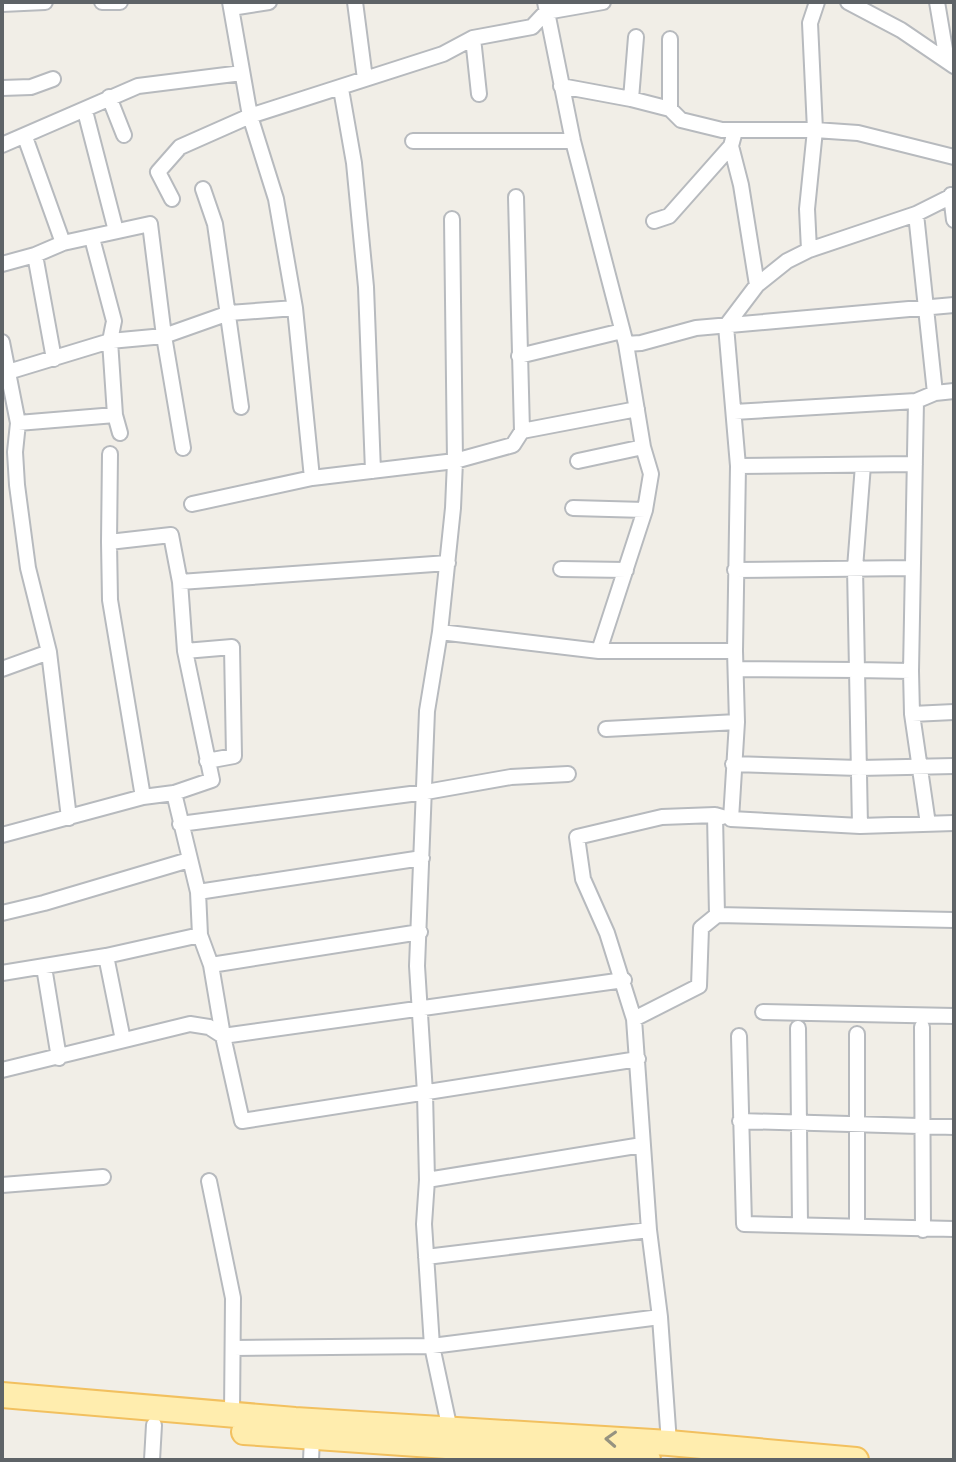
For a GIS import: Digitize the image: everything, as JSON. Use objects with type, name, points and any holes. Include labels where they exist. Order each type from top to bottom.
[{"type":"main road","points":[[2,1395],[450,1430],[669,1443],[856,1460]]},
{"type":"main road","points":[[2,1412],[154,1425],[312,1449],[648,1460]]},
{"type":"street","points":[[2,4],[45,2]]},
{"type":"street","points":[[102,2],[120,2]]},
{"type":"street","points":[[269,2],[231,5],[250,116],[276,199],[295,308],[312,478]]},
{"type":"street","points":[[355,2],[365,79]]},
{"type":"street","points":[[543,5],[603,2]]},
{"type":"street","points":[[809,250],[807,209],[815,130],[810,23],[817,2]]},
{"type":"street","points":[[848,2],[901,30],[950,64]]},
{"type":"street","points":[[937,2],[948,24],[950,64]]},
{"type":"street","points":[[172,199],[158,172],[180,147],[250,116],[443,54],[473,38],[532,27],[543,5]]},
{"type":"street","points":[[543,5],[573,141],[624,337],[643,447],[651,474],[645,510],[599,651]]},
{"type":"street","points":[[631,99],[636,37]]},
{"type":"street","points":[[473,38],[479,94]]},
{"type":"street","points":[[670,39],[670,109]]},
{"type":"street","points":[[2,145],[138,86],[242,73]]},
{"type":"street","points":[[2,88],[31,87],[53,79]]},
{"type":"street","points":[[561,86],[670,109],[681,120],[735,131],[858,133],[954,157]]},
{"type":"street","points":[[341,89],[354,163],[366,287],[373,471]]},
{"type":"street","points":[[109,97],[124,135]]},
{"type":"street","points":[[85,111],[116,231]]},
{"type":"street","points":[[654,221],[669,216],[731,146],[735,131]]},
{"type":"street","points":[[25,137],[63,243]]},
{"type":"street","points":[[413,141],[573,141]]},
{"type":"street","points":[[731,146],[741,185],[757,285]]},
{"type":"street","points":[[203,189],[215,224],[241,407]]},
{"type":"street","points":[[731,819],[737,722],[735,570],[738,466],[726,326],[757,285],[776,267],[809,250],[916,214],[952,195],[954,220]]},
{"type":"street","points":[[192,504],[312,478],[455,461],[513,445],[522,431],[516,197]]},
{"type":"street","points":[[916,214],[935,393]]},
{"type":"street","points":[[450,1430],[432,1346],[426,1257],[425,1093],[417,966],[427,711],[448,563],[455,461],[452,219]]},
{"type":"street","points":[[2,264],[63,243],[150,224],[164,336],[183,448]]},
{"type":"street","points":[[92,238],[114,321],[110,341],[115,415],[120,433]]},
{"type":"street","points":[[35,255],[54,359]]},
{"type":"street","points":[[519,356],[624,337],[641,343],[696,328],[954,305]]},
{"type":"street","points":[[8,372],[110,341],[164,336],[229,313],[295,308]]},
{"type":"street","points":[[2,342],[18,423],[15,452],[17,485],[26,554],[49,652],[69,818]]},
{"type":"street","points":[[734,412],[916,401],[935,393],[954,391]]},
{"type":"street","points":[[916,401],[911,568],[912,714],[928,824]]},
{"type":"street","points":[[522,431],[637,409]]},
{"type":"street","points":[[18,423],[115,415]]},
{"type":"street","points":[[578,461],[643,447]]},
{"type":"street","points":[[110,454],[110,600],[143,797]]},
{"type":"street","points":[[738,466],[915,464]]},
{"type":"street","points":[[860,826],[855,568],[863,465]]},
{"type":"street","points":[[573,508],[645,510]]},
{"type":"street","points":[[2,835],[143,797],[174,793],[212,780],[185,651],[180,582],[171,535],[109,542]]},
{"type":"street","points":[[180,582],[448,563]]},
{"type":"street","points":[[735,570],[911,568]]},
{"type":"street","points":[[561,569],[626,570]]},
{"type":"street","points":[[440,632],[599,651],[735,651]]},
{"type":"street","points":[[185,651],[232,647],[234,756],[207,761]]},
{"type":"street","points":[[2,669],[49,652]]},
{"type":"street","points":[[736,669],[911,671]]},
{"type":"street","points":[[912,714],[954,712]]},
{"type":"street","points":[[606,729],[737,722]]},
{"type":"street","points":[[733,764],[859,768],[954,766]]},
{"type":"street","points":[[180,824],[426,792],[511,777],[568,774]]},
{"type":"street","points":[[174,793],[198,892],[200,935],[211,965],[242,1121],[638,1059]]},
{"type":"street","points":[[715,815],[717,915]]},
{"type":"street","points":[[669,1443],[660,1317],[649,1230],[634,1019],[607,933],[583,879],[577,837],[662,817],[715,815],[731,819],[860,826],[954,823]]},
{"type":"street","points":[[198,892],[422,858]]},
{"type":"street","points":[[2,913],[189,860]]},
{"type":"street","points":[[634,1019],[699,986],[701,928],[717,915],[954,920]]},
{"type":"street","points":[[211,965],[420,932]]},
{"type":"street","points":[[2,973],[106,956],[200,935]]},
{"type":"street","points":[[106,956],[123,1040]]},
{"type":"street","points":[[44,967],[59,1058]]},
{"type":"street","points":[[2,1070],[190,1024],[209,1027],[223,1036],[624,980]]},
{"type":"street","points":[[763,1012],[954,1016]]},
{"type":"street","points":[[922,1027],[923,1230]]},
{"type":"street","points":[[798,1028],[800,1225]]},
{"type":"street","points":[[857,1034],[857,1227]]},
{"type":"street","points":[[739,1036],[744,1224],[954,1229]]},
{"type":"street","points":[[740,1121],[954,1127]]},
{"type":"street","points":[[427,1180],[642,1145]]},
{"type":"street","points":[[2,1185],[103,1177]]},
{"type":"street","points":[[209,1181],[233,1298],[232,1414]]},
{"type":"street","points":[[426,1257],[649,1230]]},
{"type":"street","points":[[233,1348],[432,1346],[660,1317]]},
{"type":"street","points":[[152,1460],[154,1425]]}]
